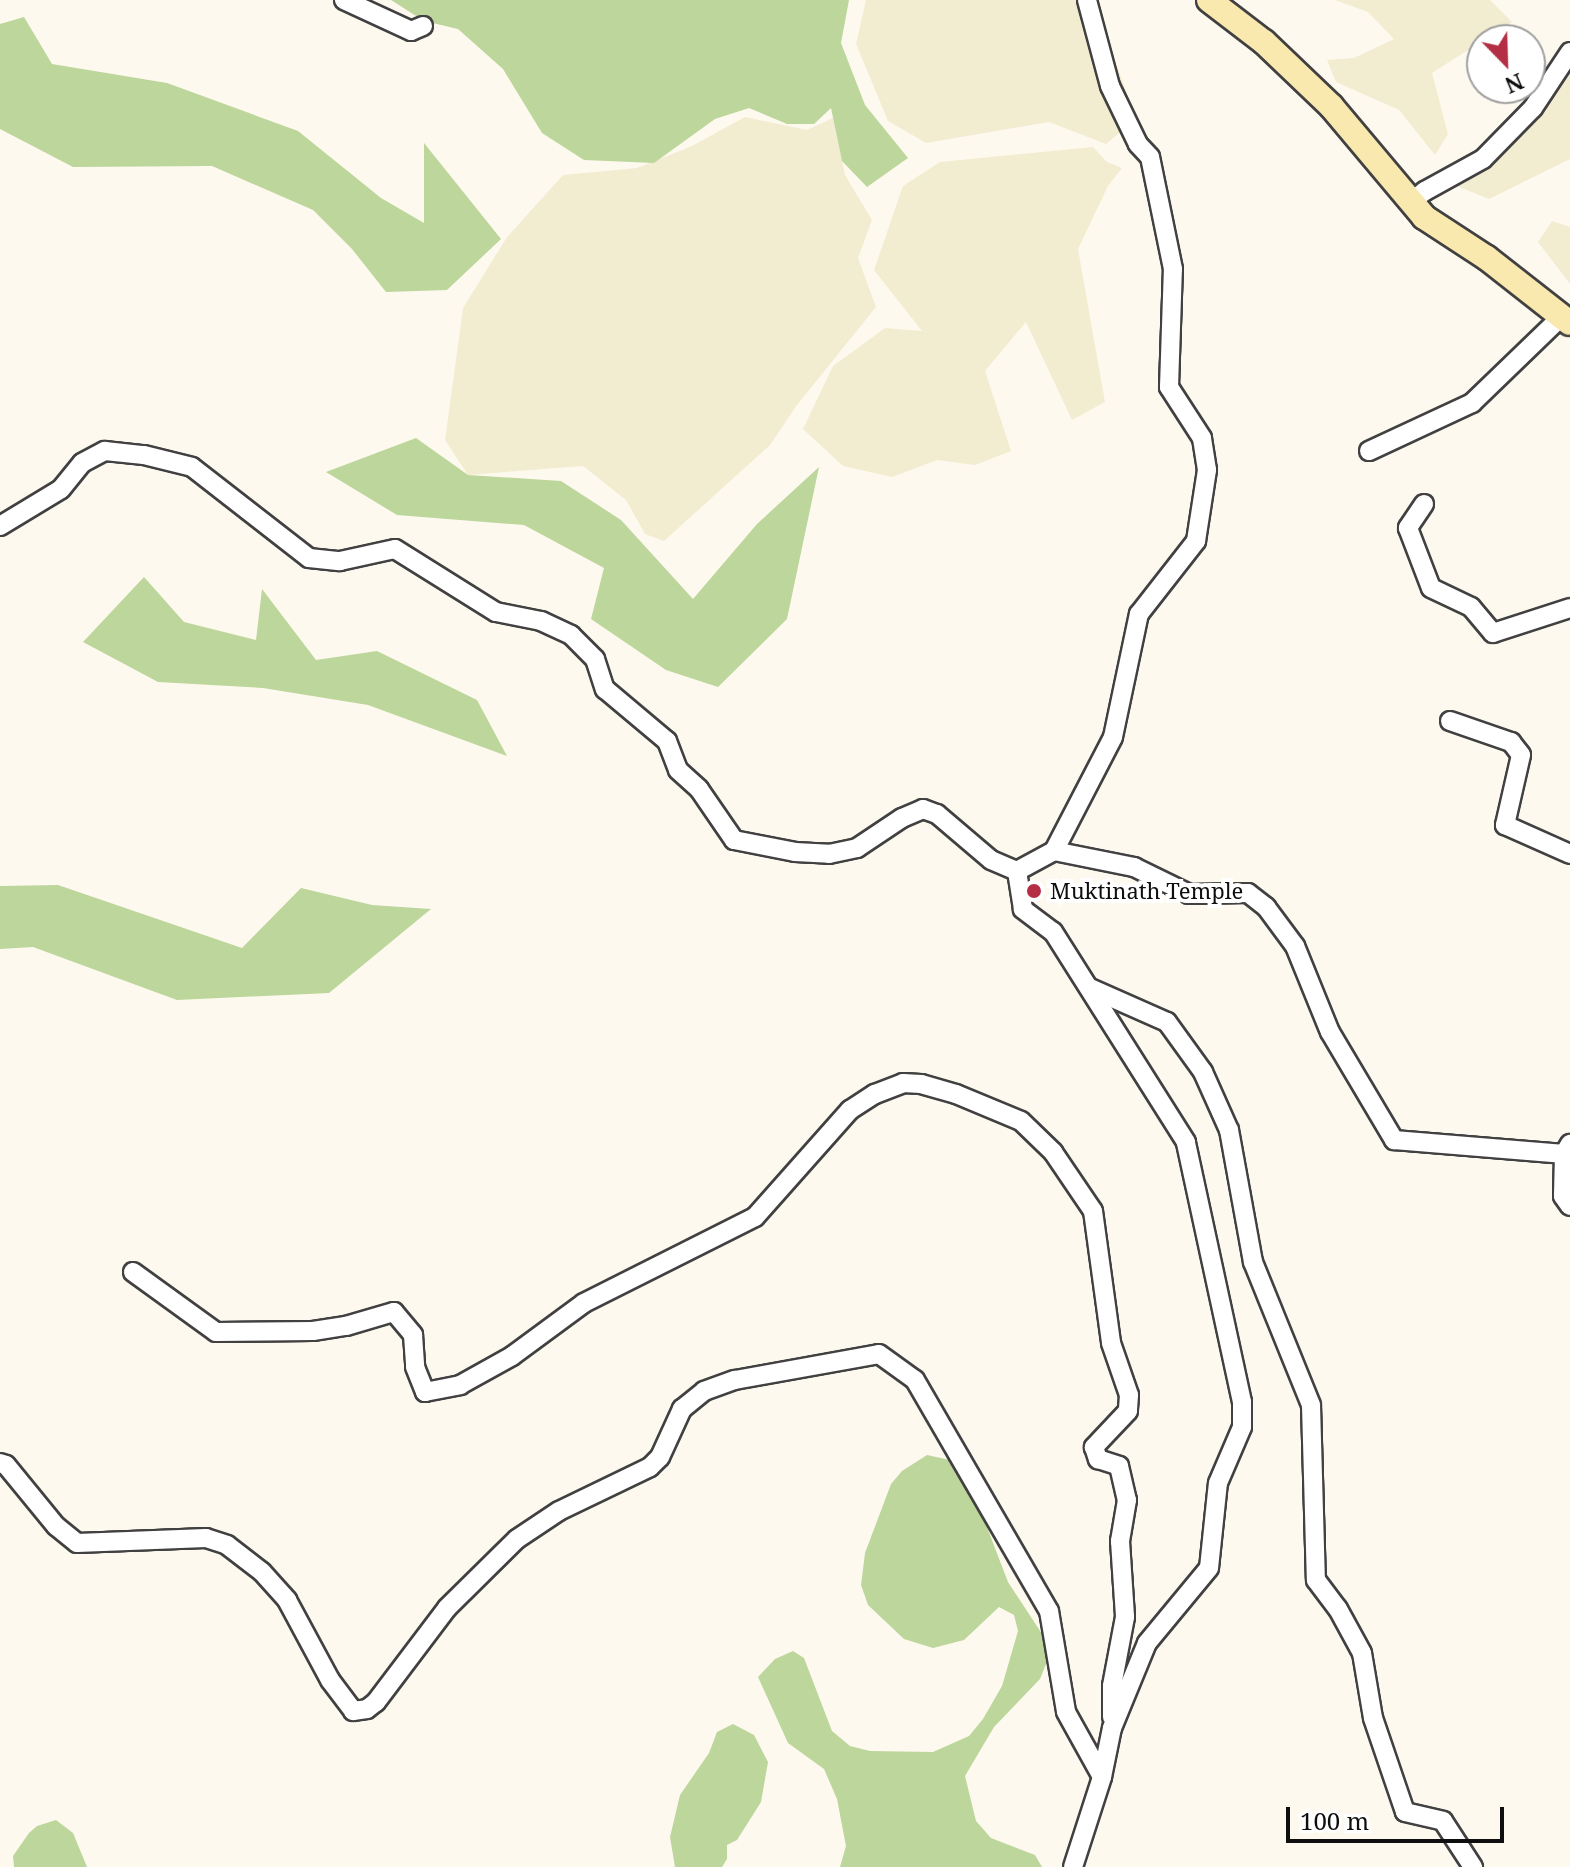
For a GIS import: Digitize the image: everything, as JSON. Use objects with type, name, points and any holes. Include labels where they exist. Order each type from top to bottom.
[{"type":"street","points":[[344,0],[411,31],[423,26]]},
{"type":"street","points":[[1017,871],[1054,851],[1113,737],[1139,614],[1196,541],[1207,470],[1202,438],[1169,387],[1173,269],[1150,157],[1138,144],[1110,86],[1087,0]]},
{"type":"street","points":[[1209,0],[1264,42],[1331,106],[1424,217],[1487,258],[1565,320],[1472,403],[1369,451]]},
{"type":"street","points":[[1410,203],[1425,191],[1483,159],[1533,108],[1570,52]]},
{"type":"street","points":[[0,526],[61,489],[82,463],[105,451],[144,455],[192,467],[309,558],[340,561],[395,549],[496,612],[541,621],[571,635],[595,659],[605,689],[667,741],[678,770],[699,789],[734,840],[782,850],[829,854],[857,848],[902,818],[923,809],[937,814],[991,860],[1017,871]]},
{"type":"street","points":[[1424,504],[1408,528],[1431,588],[1471,607],[1493,633],[1570,608]]},
{"type":"street","points":[[1450,721],[1511,742],[1521,755],[1505,825],[1570,854]]},
{"type":"street","points":[[1054,851],[1134,867],[1189,894],[1248,893],[1266,907],[1295,946],[1330,1032],[1394,1140],[1567,1149],[1563,1196],[1570,1206]]},
{"type":"street","points":[[1017,871],[1023,909],[1053,932],[1186,1142],[1242,1402],[1242,1427],[1218,1483],[1209,1568],[1147,1643],[1112,1728],[1102,1777],[1073,1867]]},
{"type":"street","points":[[1090,988],[1167,1022],[1203,1072],[1229,1130],[1253,1262],[1311,1405],[1316,1580],[1338,1609],[1362,1653],[1373,1718],[1405,1812],[1443,1821],[1473,1867]]},
{"type":"street","points":[[133,1272],[216,1332],[313,1331],[346,1326],[394,1312],[413,1335],[415,1367],[425,1392],[460,1385],[512,1356],[584,1303],[755,1217],[850,1110],[875,1094],[903,1083],[921,1084],[956,1094],[1021,1121],[1053,1152],[1093,1211],[1111,1343],[1129,1395],[1128,1411],[1094,1447],[1098,1459],[1119,1466],[1127,1500],[1120,1541],[1125,1617],[1112,1686],[1112,1728]]},
{"type":"street","points":[[0,1463],[6,1465],[56,1526],[77,1543],[206,1538],[227,1545],[262,1572],[287,1600],[330,1680],[353,1711],[367,1709],[376,1702],[447,1608],[517,1539],[559,1511],[650,1467],[660,1457],[682,1409],[704,1391],[735,1380],[879,1354],[915,1380],[953,1442],[992,1519],[1044,1601],[1049,1611],[1066,1712],[1102,1777]]},
{"type":"shaded area","points":[[866,0],[1077,0],[1103,27],[1136,119],[1106,144],[1049,122],[926,143],[888,121],[856,44]]},
{"type":"shaded area","points":[[1335,0],[1490,0],[1512,22],[1466,24],[1466,51],[1432,73],[1448,134],[1435,155],[1399,110],[1336,82],[1327,60],[1354,58],[1394,39],[1368,12]]},
{"type":"shaded area","points":[[1570,54],[1570,159],[1489,199],[1457,186],[1527,104],[1546,104],[1546,82]]},
{"type":"shaded area","points":[[745,117],[807,130],[833,118],[845,175],[872,220],[858,258],[876,307],[797,405],[770,445],[664,541],[645,534],[626,500],[583,466],[468,475],[445,440],[463,308],[507,237],[563,175],[637,168],[692,146]]},
{"type":"shaded area","points":[[1093,147],[1107,162],[1122,168],[1108,186],[1078,249],[1105,402],[1072,420],[1026,322],[985,371],[1011,451],[975,465],[937,460],[892,477],[843,466],[803,429],[833,366],[885,328],[922,331],[874,270],[903,186],[940,162]]},
{"type":"shaded area","points":[[1552,221],[1570,227],[1570,284],[1538,242]]},
{"type":"green space","points":[[391,0],[849,0],[841,43],[865,105],[908,158],[867,187],[842,161],[831,108],[814,124],[787,124],[749,108],[715,119],[654,163],[584,160],[542,133],[503,69],[458,29],[424,21]]},
{"type":"green space","points":[[24,17],[52,64],[167,83],[298,131],[381,198],[424,223],[424,143],[501,239],[447,290],[386,292],[352,249],[313,210],[212,166],[73,167],[0,129],[0,24]]},
{"type":"green space","points":[[416,438],[468,475],[561,481],[621,520],[693,599],[757,524],[819,467],[787,619],[718,687],[666,670],[591,619],[604,568],[524,525],[397,515],[326,472]]},
{"type":"green space","points":[[144,577],[184,622],[256,640],[262,589],[316,660],[377,651],[477,700],[507,756],[368,705],[263,688],[158,682],[83,642]]},
{"type":"green space","points":[[58,885],[242,948],[301,888],[372,905],[431,909],[329,993],[177,1000],[33,947],[0,949],[0,886]]},
{"type":"green space","points":[[927,1455],[950,1460],[965,1470],[1008,1582],[1052,1649],[1040,1679],[994,1727],[965,1776],[976,1821],[991,1838],[1035,1855],[1042,1867],[840,1867],[846,1846],[837,1799],[824,1769],[788,1743],[758,1677],[775,1659],[793,1651],[804,1658],[832,1731],[850,1746],[870,1751],[933,1752],[969,1736],[983,1719],[1002,1686],[1018,1631],[1014,1615],[999,1607],[964,1640],[933,1648],[904,1639],[868,1605],[861,1585],[865,1553],[891,1484],[902,1471]]},
{"type":"green space","points":[[733,1724],[754,1735],[768,1762],[761,1802],[737,1840],[727,1845],[727,1859],[722,1867],[675,1867],[670,1837],[680,1795],[709,1753],[717,1732]]},
{"type":"green space","points":[[56,1820],[73,1833],[87,1867],[14,1867],[13,1856],[29,1833],[37,1826]]},
{"type":"place","name":"Muktinath Temple","points":[[1034,891]]}]
